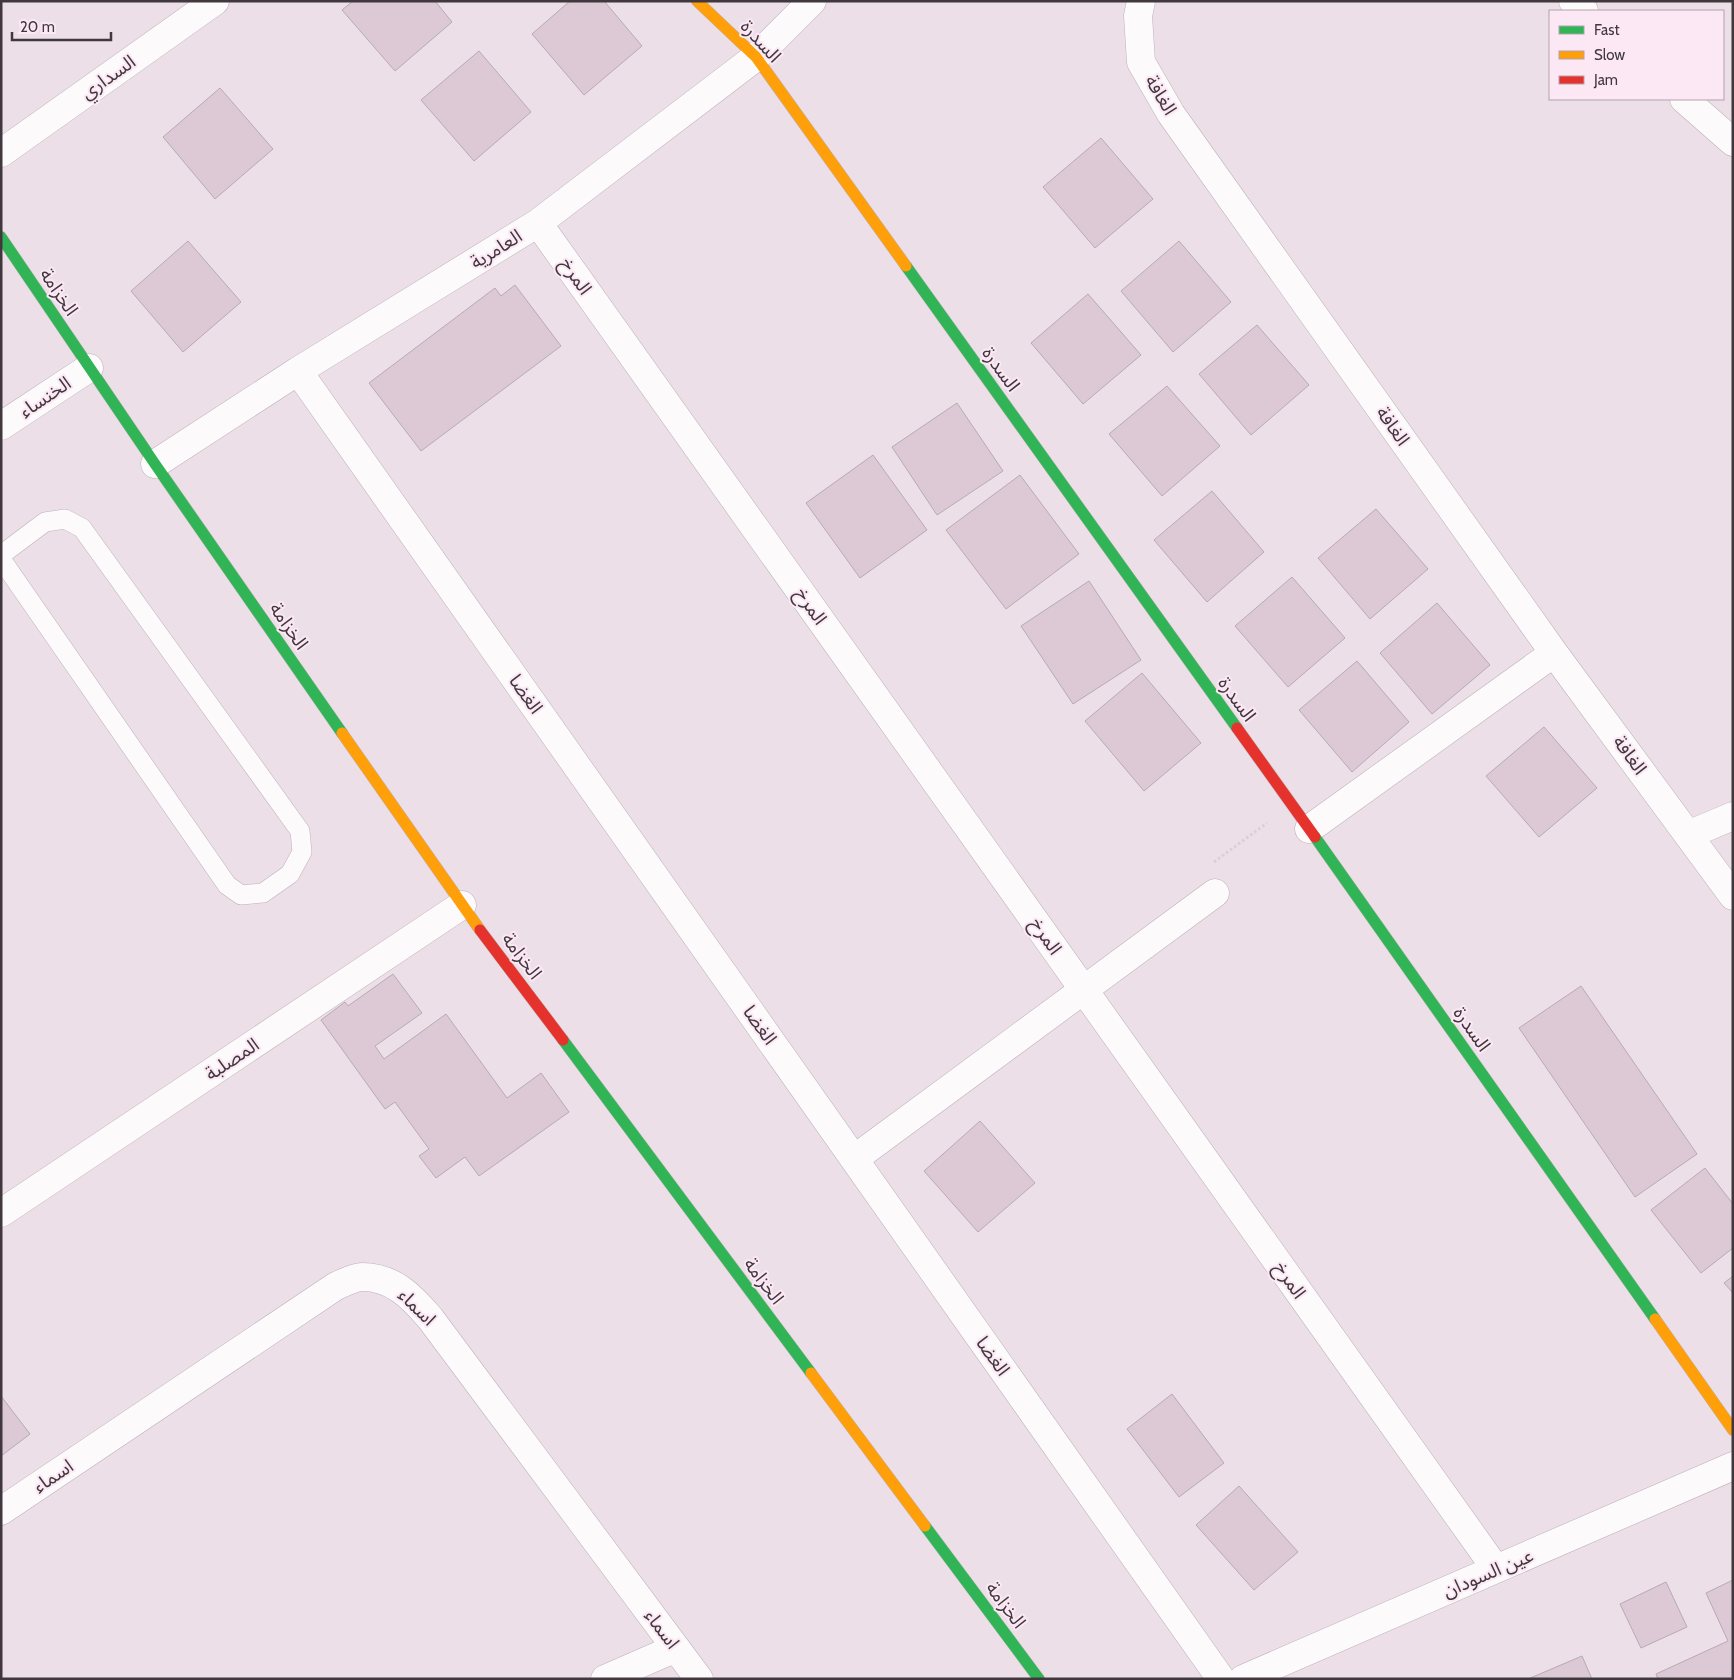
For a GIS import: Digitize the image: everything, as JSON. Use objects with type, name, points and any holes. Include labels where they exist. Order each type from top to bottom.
[{"type":"street","name":"السداري","points":[[1,153],[216,1]]},
{"type":"street","name":"السدرة","points":[[697,1],[756,58],[1292,805],[1733,1430]]},
{"type":"street","name":"العامرية","points":[[155,464],[298,371],[538,223],[756,58],[812,1]]},
{"type":"street","name":"الغافة","points":[[1141,1],[1138,16],[1141,62],[1171,114],[1554,653],[1733,896]]},
{"type":"street","points":[[1573,1],[1583,10]]},
{"type":"street","points":[[1685,100],[1733,142]]},
{"type":"street","name":"المرخ","points":[[538,223],[1496,1569]]},
{"type":"street","name":"الخزامة","points":[[1,237],[155,464],[462,905],[1039,1679]]},
{"type":"street","name":"الخنساء","points":[[1,426],[89,368]]},
{"type":"street","name":"الغضا","points":[[298,371],[1221,1679]]},
{"type":"street","points":[[1309,830],[1554,653]]},
{"type":"street","points":[[1688,835],[1733,816]]},
{"type":"street","points":[[854,1159],[1215,893]]},
{"type":"street","name":"المصلبة","points":[[1,1213],[462,905]]},
{"type":"street","name":"اسماء","points":[[1,1511],[336,1286],[360,1276],[388,1281],[412,1297],[430,1318],[699,1679]]},
{"type":"street","name":"عين السودان","points":[[1243,1679],[1733,1466]]},
{"type":"street","points":[[605,1679],[676,1648]]},
{"type":"lane","points":[[1,555],[45,522],[66,519],[82,528],[300,831],[302,852],[290,874],[262,893],[241,895],[227,885],[1,559]]},
{"type":"path","points":[[1215,893],[1201,871],[1292,805]]},
{"type":"building","points":[[353,1],[435,1],[452,22],[395,71],[342,10]]},
{"type":"building","points":[[570,1],[604,1],[642,46],[584,95],[532,34]]},
{"type":"building","points":[[479,51],[531,112],[474,161],[421,100]]},
{"type":"building","points":[[220,88],[273,149],[215,199],[163,137]]},
{"type":"building","points":[[1101,138],[1153,199],[1095,248],[1043,187]]},
{"type":"building","points":[[188,241],[241,302],[183,352],[131,291]]},
{"type":"building","points":[[1179,241],[1231,302],[1173,352],[1121,291]]},
{"type":"building","points":[[515,285],[561,346],[421,451],[369,383],[495,288],[501,296]]},
{"type":"building","points":[[1088,294],[1141,355],[1083,404],[1031,343]]},
{"type":"building","points":[[1257,325],[1309,385],[1251,435],[1199,374]]},
{"type":"building","points":[[1167,386],[1220,446],[1162,496],[1109,434]]},
{"type":"building","points":[[957,403],[1003,471],[937,515],[892,447]]},
{"type":"building","points":[[873,455],[927,530],[860,578],[806,503]]},
{"type":"building","points":[[1020,475],[1079,554],[1006,609],[946,530]]},
{"type":"building","points":[[1212,491],[1264,552],[1207,602],[1154,540]]},
{"type":"building","points":[[1376,509],[1428,569],[1370,619],[1318,558]]},
{"type":"building","points":[[1292,577],[1345,638],[1288,687],[1235,626]]},
{"type":"building","points":[[1089,581],[1141,660],[1073,704],[1021,626]]},
{"type":"building","points":[[1437,603],[1490,665],[1432,714],[1380,653]]},
{"type":"building","points":[[1357,661],[1409,722],[1352,772],[1299,710]]},
{"type":"building","points":[[1142,673],[1201,743],[1144,791],[1085,721]]},
{"type":"building","points":[[1544,727],[1597,788],[1539,837],[1486,776]]},
{"type":"building","points":[[393,974],[422,1013],[375,1046],[384,1059],[446,1014],[507,1098],[541,1073],[569,1112],[479,1176],[465,1157],[436,1178],[419,1156],[429,1149],[395,1102],[385,1109],[321,1020],[345,1002],[348,1006]]},
{"type":"building","points":[[1581,986],[1697,1154],[1635,1197],[1519,1028]]},
{"type":"building","points":[[980,1121],[1035,1183],[978,1232],[924,1171]]},
{"type":"building","points":[[1705,1168],[1733,1204],[1733,1248],[1701,1273],[1651,1210]]},
{"type":"building","points":[[1733,1276],[1733,1293],[1724,1283]]},
{"type":"building","points":[[1172,1394],[1224,1463],[1179,1497],[1127,1429]]},
{"type":"building","points":[[1,1396],[30,1434],[1,1456]]},
{"type":"building","points":[[1239,1486],[1298,1552],[1254,1590],[1196,1525]]},
{"type":"building","points":[[1733,1580],[1733,1679],[1658,1679],[1656,1674],[1728,1641],[1706,1593]]},
{"type":"building","points":[[1666,1582],[1687,1627],[1641,1648],[1620,1604]]},
{"type":"building","points":[[1582,1656],[1592,1679],[1528,1679]]},
{"type":"traffic: fast","points":[[1,237],[155,464],[342,733]]},
{"type":"traffic: fast","points":[[906,266],[1237,728]]},
{"type":"traffic: fast","points":[[1315,837],[1655,1319]]},
{"type":"traffic: fast","points":[[563,1040],[811,1373]]},
{"type":"traffic: fast","points":[[925,1526],[1039,1679]]},
{"type":"traffic: slow","points":[[697,1],[756,57],[906,266]]},
{"type":"traffic: slow","points":[[342,733],[480,930]]},
{"type":"traffic: slow","points":[[1655,1319],[1733,1430]]},
{"type":"traffic: slow","points":[[811,1373],[925,1526]]},
{"type":"traffic: jam","points":[[1237,728],[1315,837]]},
{"type":"traffic: jam","points":[[480,930],[563,1040]]}]
